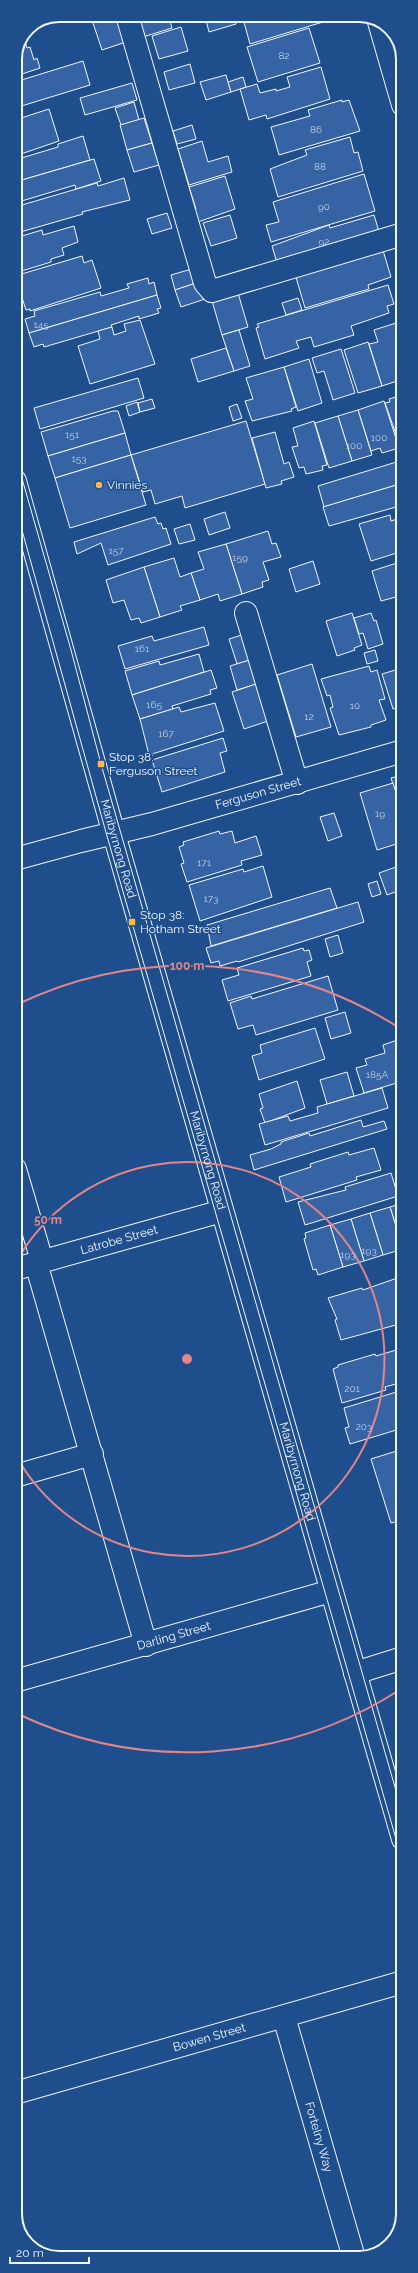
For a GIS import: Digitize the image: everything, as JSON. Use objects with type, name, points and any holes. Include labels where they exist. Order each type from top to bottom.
[{"type":"street","points":[[129,22],[205,283],[212,291],[396,236]]},
{"type":"street","points":[[381,30],[396,81]]},
{"type":"street","name":"Maribyrnong Road","points":[[22,506],[114,834],[396,1815]]},
{"type":"street","points":[[246,613],[297,783]]},
{"type":"street","name":"Ferguson Street","points":[[22,857],[114,834],[297,783],[396,752]]},
{"type":"street","points":[[22,1196],[146,1645]]},
{"type":"street","name":"Latrobe Street","points":[[22,1267],[222,1211]]},
{"type":"street","points":[[22,1474],[92,1454]]},
{"type":"street","name":"Darling Street","points":[[22,1679],[332,1591]]},
{"type":"street","points":[[355,1672],[396,1660]]},
{"type":"street","name":"Bowen Street","points":[[22,2091],[396,1984]]},
{"type":"street","name":"Fortelny Way","points":[[284,2017],[352,2251]]},
{"type":"building","points":[[93,22],[119,22],[126,42],[102,50]]},
{"type":"building","points":[[139,22],[170,22],[172,28],[143,37]]},
{"type":"building","points":[[206,22],[235,22],[236,24],[209,32]]},
{"type":"building","points":[[244,22],[323,22],[250,44]]},
{"type":"building","points":[[181,27],[188,51],[159,59],[152,36]]},
{"type":"building","points":[[309,28],[320,63],[258,82],[247,47]]},
{"type":"building","points":[[26,44],[27,48],[30,47],[34,60],[37,58],[40,68],[22,74],[22,59]]},
{"type":"building","points":[[83,61],[90,85],[22,106],[22,80]]},
{"type":"building","points":[[190,64],[195,83],[169,90],[164,72]]},
{"type":"building","points":[[321,67],[330,99],[267,119],[266,115],[249,120],[240,89],[257,84],[260,93],[276,89],[276,91],[290,87],[287,77]]},
{"type":"building","points":[[226,75],[231,92],[206,100],[200,82]]},
{"type":"building","points":[[243,77],[246,87],[231,92],[228,82]]},
{"type":"building","points":[[132,83],[137,100],[85,115],[80,98]]},
{"type":"building","points":[[342,100],[342,102],[349,100],[360,131],[279,155],[271,127],[310,116],[308,110]]},
{"type":"building","points":[[134,102],[139,120],[121,125],[115,108]]},
{"type":"building","points":[[49,109],[59,141],[22,154],[22,118]]},
{"type":"building","points":[[144,118],[152,143],[127,150],[120,125]]},
{"type":"building","points":[[192,125],[196,139],[177,144],[173,131]]},
{"type":"building","points":[[83,136],[90,160],[22,180],[22,158],[58,147],[58,144]]},
{"type":"building","points":[[350,137],[354,153],[358,152],[363,171],[278,197],[270,169],[307,155],[305,150]]},
{"type":"building","points":[[202,141],[208,162],[228,156],[232,172],[189,185],[178,149]]},
{"type":"building","points":[[152,143],[159,165],[134,172],[127,150]]},
{"type":"building","points":[[94,159],[101,181],[76,189],[75,185],[22,201],[22,180]]},
{"type":"building","points":[[364,174],[375,211],[271,242],[266,225],[279,222],[273,202]]},
{"type":"building","points":[[225,176],[235,209],[195,223],[192,210],[196,209],[189,187]]},
{"type":"building","points":[[124,178],[130,200],[82,212],[83,214],[22,232],[22,205],[97,183],[98,186]]},
{"type":"building","points":[[167,213],[172,228],[152,234],[147,219]]},
{"type":"building","points":[[230,215],[237,238],[211,246],[203,223]]},
{"type":"building","points":[[374,215],[380,235],[278,266],[272,246],[329,225],[330,228]]},
{"type":"building","points":[[74,226],[78,242],[62,248],[64,255],[51,259],[51,262],[22,271],[22,236],[42,230],[43,235]]},
{"type":"building","points":[[382,247],[391,277],[368,285],[369,289],[305,308],[295,274]]},
{"type":"building","points":[[82,256],[84,263],[92,260],[101,288],[30,311],[30,309],[26,310],[22,298],[22,274]]},
{"type":"building","points":[[195,268],[199,282],[175,290],[171,275]]},
{"type":"building","points":[[148,278],[149,284],[154,282],[157,295],[29,333],[25,319],[35,316],[34,311],[100,292],[101,296],[129,288],[127,284]]},
{"type":"building","points":[[199,282],[205,299],[181,307],[175,290]]},
{"type":"building","points":[[388,285],[394,304],[387,306],[389,313],[351,326],[354,335],[314,347],[311,337],[296,341],[299,348],[265,359],[256,328],[259,327],[257,324]]},
{"type":"building","points":[[238,293],[248,327],[222,335],[212,301]]},
{"type":"building","points":[[157,295],[161,308],[157,309],[159,313],[139,319],[139,316],[111,325],[112,327],[44,347],[43,344],[34,347],[29,333]]},
{"type":"building","points":[[298,298],[302,310],[286,315],[282,303]]},
{"type":"building","points":[[140,320],[155,364],[90,384],[78,346],[100,339],[98,331],[112,327],[114,335],[126,331],[124,324]]},
{"type":"building","points":[[396,323],[396,381],[382,386],[369,344],[378,342],[374,330]]},
{"type":"building","points":[[239,330],[250,366],[234,371],[222,335]]},
{"type":"building","points":[[368,342],[382,386],[358,393],[344,350]]},
{"type":"building","points":[[226,348],[234,371],[198,382],[191,359]]},
{"type":"building","points":[[341,349],[355,393],[333,400],[324,371],[317,373],[312,358]]},
{"type":"building","points":[[309,359],[322,403],[298,411],[284,367]]},
{"type":"building","points":[[284,367],[296,407],[291,409],[292,411],[252,421],[245,401],[253,399],[246,378]]},
{"type":"building","points":[[138,378],[144,398],[40,429],[34,408]]},
{"type":"building","points":[[396,397],[396,434],[385,403],[390,402],[389,399]]},
{"type":"building","points":[[152,399],[155,408],[140,412],[138,403]]},
{"type":"building","points":[[384,401],[396,439],[396,449],[382,453],[380,448],[371,451],[358,410]]},
{"type":"building","points":[[137,402],[140,412],[129,416],[126,406]]},
{"type":"building","points":[[237,404],[242,418],[233,421],[229,407]]},
{"type":"building","points":[[358,410],[372,455],[352,461],[338,416]]},
{"type":"building","points":[[113,411],[118,411],[125,433],[48,456],[41,432]]},
{"type":"building","points":[[338,416],[352,461],[329,468],[315,423]]},
{"type":"building","points":[[246,421],[265,484],[185,508],[182,496],[155,504],[151,490],[143,492],[131,455]]},
{"type":"building","points":[[314,421],[327,465],[322,466],[323,470],[306,474],[304,467],[299,468],[292,447],[298,446],[293,428]]},
{"type":"building","points":[[275,432],[284,464],[289,462],[294,477],[281,481],[282,484],[266,488],[252,438]]},
{"type":"building","points":[[125,433],[131,455],[55,478],[48,456]]},
{"type":"building","name":"Vinnies","points":[[131,455],[146,505],[70,528],[55,478]]},
{"type":"building","points":[[396,462],[396,485],[324,507],[318,486]]},
{"type":"building","points":[[396,485],[396,507],[329,526],[323,507]]},
{"type":"building","points":[[225,512],[230,528],[209,535],[204,519]]},
{"type":"building","points":[[390,515],[391,521],[396,519],[396,553],[371,561],[359,524]]},
{"type":"building","points":[[155,517],[158,524],[161,523],[163,529],[166,528],[171,544],[108,565],[101,543],[77,554],[74,542]]},
{"type":"building","points":[[190,524],[195,540],[179,544],[174,529]]},
{"type":"building","points":[[268,531],[272,544],[276,543],[281,557],[263,562],[269,580],[262,582],[263,587],[242,594],[226,544]]},
{"type":"building","points":[[226,544],[242,594],[220,601],[218,594],[200,600],[191,573],[204,569],[198,552]]},
{"type":"building","points":[[174,558],[180,577],[191,573],[200,600],[180,606],[182,610],[160,617],[144,567]]},
{"type":"building","points":[[313,561],[320,584],[296,592],[289,569]]},
{"type":"building","points":[[396,563],[396,597],[381,601],[372,571]]},
{"type":"building","points":[[144,567],[160,617],[141,623],[139,618],[131,620],[124,600],[113,603],[106,580]]},
{"type":"building","points":[[352,613],[362,645],[354,648],[355,650],[337,656],[326,621]]},
{"type":"building","points":[[371,613],[374,621],[376,620],[383,644],[368,649],[363,633],[359,634],[354,618]]},
{"type":"building","points":[[204,627],[209,645],[125,669],[118,646],[152,636],[154,641]]},
{"type":"building","points":[[245,634],[253,659],[237,664],[229,639]]},
{"type":"building","points":[[375,650],[378,661],[367,664],[364,653]]},
{"type":"building","points":[[199,654],[204,672],[132,695],[125,671],[159,661],[160,665]]},
{"type":"building","points":[[253,659],[260,683],[237,690],[230,666]]},
{"type":"building","points":[[312,664],[331,727],[296,737],[277,675]]},
{"type":"building","points":[[369,666],[371,672],[377,670],[385,699],[379,700],[386,720],[371,725],[371,727],[339,735],[330,708],[333,707],[330,695],[327,696],[321,679]]},
{"type":"building","points":[[211,670],[217,688],[210,690],[211,694],[172,706],[173,709],[140,719],[132,695]]},
{"type":"building","points":[[396,670],[396,708],[393,709],[382,674]]},
{"type":"building","points":[[256,684],[268,721],[244,729],[232,692]]},
{"type":"building","points":[[215,703],[224,731],[149,755],[140,719],[179,707],[181,712]]},
{"type":"building","points":[[223,738],[227,751],[220,753],[225,772],[162,792],[152,760]]},
{"type":"building","points":[[396,777],[396,794],[391,778]]},
{"type":"building","points":[[393,783],[396,793],[396,844],[377,850],[360,793]]},
{"type":"building","points":[[334,813],[342,836],[328,841],[320,817]]},
{"type":"building","points":[[219,831],[220,834],[232,831],[235,843],[256,836],[262,855],[241,861],[242,865],[187,882],[181,864],[184,863],[179,847],[184,845],[183,842]]},
{"type":"building","points":[[263,866],[272,897],[200,921],[189,885],[243,869],[244,872]]},
{"type":"building","points":[[396,867],[396,892],[387,895],[379,873]]},
{"type":"building","points":[[377,881],[381,894],[372,897],[368,884]]},
{"type":"building","points":[[330,888],[337,908],[211,946],[207,925]]},
{"type":"building","points":[[358,902],[364,922],[238,962],[220,966],[219,961],[211,963],[206,948]]},
{"type":"building","points":[[338,935],[343,953],[330,957],[325,939]]},
{"type":"building","points":[[303,948],[304,951],[309,950],[312,960],[307,962],[311,976],[228,1001],[222,980],[239,975],[237,968]]},
{"type":"building","points":[[328,976],[338,1010],[256,1035],[253,1025],[238,1029],[230,1003],[251,996],[252,999]]},
{"type":"building","points":[[345,1012],[351,1033],[331,1039],[325,1018]]},
{"type":"building","points":[[315,1028],[325,1059],[259,1080],[252,1056],[262,1053],[260,1045]]},
{"type":"building","points":[[396,1040],[396,1083],[364,1093],[356,1068],[367,1065],[365,1059],[385,1053],[383,1045]]},
{"type":"building","points":[[347,1072],[354,1096],[327,1104],[320,1080]]},
{"type":"building","points":[[297,1081],[305,1108],[265,1123],[260,1109],[263,1108],[259,1094]]},
{"type":"building","points":[[382,1088],[388,1108],[265,1145],[259,1124],[288,1116],[290,1121],[318,1113],[317,1107]]},
{"type":"building","points":[[361,1120],[363,1127],[384,1121],[387,1129],[254,1170],[250,1155],[271,1149],[281,1144],[281,1142],[309,1133],[310,1136]]},
{"type":"building","points":[[374,1148],[381,1170],[356,1177],[357,1180],[286,1202],[279,1177],[311,1167],[310,1164],[348,1152],[349,1155]]},
{"type":"building","points":[[391,1173],[396,1189],[396,1197],[305,1225],[298,1202],[346,1190],[345,1187]]},
{"type":"building","points":[[396,1205],[396,1226],[390,1207]]},
{"type":"building","points":[[390,1207],[396,1226],[396,1251],[383,1255],[370,1213]]},
{"type":"building","points":[[370,1213],[383,1255],[364,1261],[351,1219]]},
{"type":"building","points":[[351,1219],[364,1261],[343,1267],[330,1225]]},
{"type":"building","points":[[330,1225],[343,1267],[318,1275],[316,1269],[313,1270],[304,1239],[306,1238],[305,1233]]},
{"type":"building","points":[[396,1278],[396,1325],[341,1340],[335,1320],[337,1319],[328,1298],[362,1288],[363,1290]]},
{"type":"building","points":[[396,1350],[396,1384],[385,1387],[386,1390],[342,1403],[333,1369],[338,1367],[338,1365],[375,1354],[376,1356]]},
{"type":"building","points":[[396,1392],[396,1430],[350,1444],[345,1428],[349,1427],[344,1408]]},
{"type":"building","points":[[396,1451],[396,1522],[391,1523],[371,1459]]},
{"type":"tram line","points":[[22,478],[71,650],[101,764],[396,1791]]},
{"type":"tram line","points":[[22,530],[107,836],[396,1839]]},
{"type":"place","name":"Vinnies","points":[[99,485]]},
{"type":"place","name":"Stop 38: Ferguson Street","points":[[101,764]]},
{"type":"place","name":"Stop 38: Hotham Street","points":[[132,922]]}]
